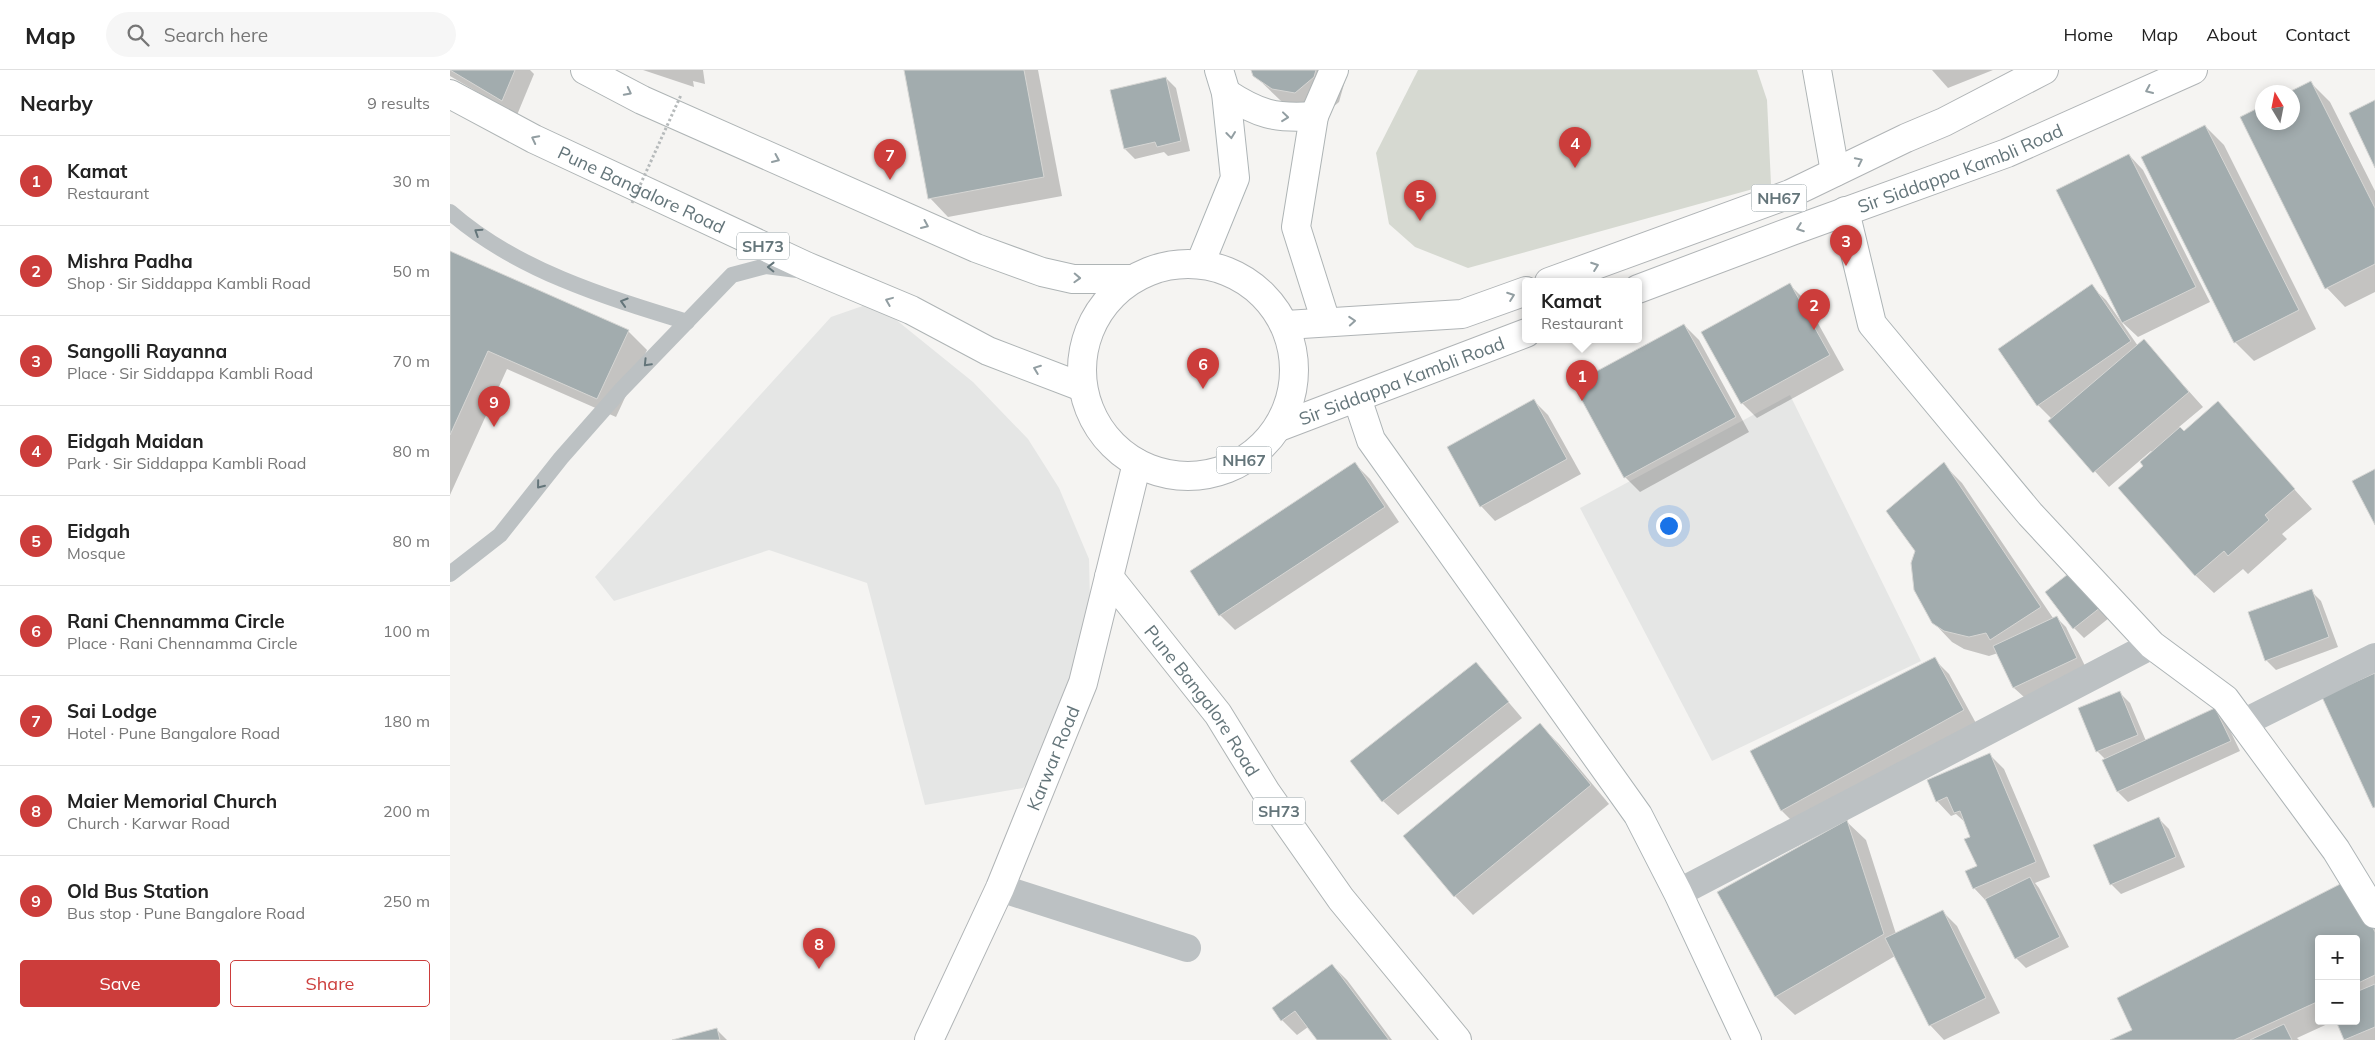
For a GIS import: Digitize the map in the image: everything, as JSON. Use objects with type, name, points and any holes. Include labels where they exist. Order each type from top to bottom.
[{"type":"main road","points":[[585,70],[642,100],[976,248],[1042,272],[1074,279],[1132,278]]},
{"type":"main road","points":[[1326,322],[1296,226],[1314,116],[1334,70]]},
{"type":"main road","points":[[1817,70],[1835,172]]},
{"type":"main road","name":"NH67","points":[[1560,278],[1790,194],[2001,94],[2044,70]]},
{"type":"main road","name":"Sir Siddappa Kambli Road","points":[[1642,288],[2007,153],[2193,70]]},
{"type":"main road","points":[[1222,81],[1251,109],[1279,117],[1314,116]]},
{"type":"main road","points":[[1200,264],[1236,178],[1222,81]]},
{"type":"main road","name":"Pune Bangalore Road","points":[[450,94],[534,139],[819,272],[911,310],[988,351],[1082,387]]},
{"type":"main road","points":[[1846,211],[1872,324],[2030,514],[2152,645],[2225,699],[2336,850],[2375,914]]},
{"type":"main road","name":"NH67","points":[[1184,263],[1212,265],[1238,274],[1266,296],[1286,325],[1295,360],[1293,395],[1278,428],[1254,454],[1218,472],[1198,476],[1177,476],[1150,470],[1137,463],[1126,456],[1105,437],[1090,413],[1082,387],[1082,355],[1090,325],[1108,298],[1132,278],[1157,267],[1184,263]]},
{"type":"main road","points":[[1286,325],[1462,314],[1522,292]]},
{"type":"main road","name":"Sir Siddappa Kambli Road","points":[[1278,428],[1522,335]]},
{"type":"main road","points":[[1357,398],[1371,440],[1638,815],[1678,894],[1747,1040]]},
{"type":"main road","name":"Karwar Road","points":[[929,1040],[1000,888],[1083,683],[1137,463]]},
{"type":"main road","name":"Pune Bangalore Road","points":[[1109,577],[1218,714],[1266,792],[1341,899],[1457,1040]]},
{"type":"street","points":[[1678,894],[2152,645]]},
{"type":"street","points":[[2243,723],[2375,657]]},
{"type":"street","points":[[1000,888],[1187,948]]},
{"type":"lane","points":[[450,212],[522,261],[613,299],[687,322]]},
{"type":"lane","points":[[450,574],[500,535],[562,458],[609,404],[732,275],[766,266],[819,272]]},
{"type":"path","points":[[632,203],[682,95]]},
{"type":"shaded area","points":[[1418,70],[1757,70],[1767,100],[1771,184],[1468,268],[1415,247],[1389,224],[1376,153]]},
{"type":"shaded area","points":[[874,302],[973,382],[1028,439],[1059,488],[1089,559],[1090,602],[1079,668],[1043,766],[1023,788],[925,805],[867,583],[769,550],[614,601],[595,577],[831,317]]},
{"type":"shaded area","points":[[1790,395],[1921,661],[1712,761],[1580,508]]},
{"type":"building","points":[[450,70],[515,70],[502,101]]},
{"type":"building","points":[[904,70],[1024,70],[1044,177],[928,199]]},
{"type":"building","points":[[1251,70],[1316,70],[1314,77],[1295,93],[1272,89],[1253,76]]},
{"type":"building","points":[[1166,77],[1181,141],[1157,147],[1155,142],[1124,149],[1110,90]]},
{"type":"building","points":[[2311,81],[2375,208],[2375,264],[2325,289],[2240,117],[2255,110],[2255,130],[2300,130],[2300,86]]},
{"type":"building","points":[[2375,100],[2375,168],[2349,113]]},
{"type":"building","points":[[2205,125],[2299,310],[2234,343],[2141,157]]},
{"type":"building","points":[[2129,154],[2196,287],[2122,323],[2056,190]]},
{"type":"building","points":[[450,251],[629,330],[597,399],[488,351],[450,435]]},
{"type":"building","points":[[1790,283],[1830,355],[1741,404],[1701,332]]},
{"type":"building","points":[[2092,284],[2131,341],[2037,406],[1998,349]]},
{"type":"building","points":[[1684,324],[1736,417],[1624,478],[1573,384]]},
{"type":"building","points":[[2144,339],[2189,392],[2093,473],[2048,421]]},
{"type":"building","points":[[1534,399],[1567,459],[1480,507],[1447,447]]},
{"type":"building","points":[[2218,401],[2295,489],[2265,515],[2269,520],[2228,556],[2224,551],[2195,576],[2118,488],[2143,466],[2140,462],[2180,427],[2184,431]]},
{"type":"building","points":[[1355,462],[1385,507],[1219,616],[1190,571]]},
{"type":"building","points":[[1944,462],[2041,607],[1990,640],[1986,633],[1969,637],[1944,631],[1932,623],[1914,590],[1911,563],[1915,551],[1886,511]]},
{"type":"building","points":[[2375,469],[2375,525],[2352,481]]},
{"type":"building","points":[[2072,571],[2101,607],[2073,629],[2045,592]]},
{"type":"building","points":[[2312,589],[2329,637],[2265,661],[2248,612]]},
{"type":"building","points":[[2057,616],[2077,658],[2013,688],[1993,646]]},
{"type":"building","points":[[1935,657],[1964,710],[1781,811],[1750,751]]},
{"type":"building","points":[[1476,662],[1509,702],[1382,802],[1350,761]]},
{"type":"building","points":[[2375,673],[2375,807],[2373,808],[2322,697]]},
{"type":"building","points":[[2120,691],[2138,735],[2096,752],[2078,708]]},
{"type":"building","points":[[2215,708],[2231,741],[2117,792],[2102,760]]},
{"type":"building","points":[[1540,723],[1591,785],[1454,897],[1403,836]]},
{"type":"building","points":[[1990,753],[2036,862],[1973,889],[1965,871],[1977,866],[1964,839],[1970,837],[1960,811],[1954,813],[1947,797],[1936,802],[1927,780]]},
{"type":"building","points":[[2159,817],[2176,857],[2110,885],[2093,845]]},
{"type":"building","points":[[1847,820],[1884,934],[1775,997],[1717,892]]},
{"type":"building","points":[[2030,877],[2060,937],[2015,959],[1985,899]]},
{"type":"building","points":[[2350,879],[2375,932],[2375,975],[2360,982],[2360,935],[2315,935],[2315,1003],[2234,1040],[2110,1040],[2132,1030],[2117,998]]},
{"type":"building","points":[[1943,910],[1986,998],[1929,1026],[1885,938]]},
{"type":"building","points":[[1332,964],[1389,1040],[1317,1040],[1295,1011],[1281,1021],[1272,1008]]},
{"type":"building","points":[[2375,984],[2375,1027],[2344,1040],[2338,1025],[2360,1025],[2360,990]]},
{"type":"building","points":[[2284,1024],[2292,1040],[2250,1040]]},
{"type":"building","points":[[717,1028],[720,1040],[672,1040]]},
{"type":"place","name":"Eidgah Maidan","points":[[1575,168]]},
{"type":"place","name":"Sai Lodge","points":[[890,180]]},
{"type":"place","name":"Eidgah","points":[[1420,221]]},
{"type":"place","name":"Sangolli Rayanna","points":[[1846,266]]},
{"type":"place","name":"Mishra Padha","points":[[1814,330]]},
{"type":"place","name":"Rani Chennamma Circle","points":[[1203,389]]},
{"type":"place","name":"Kamat","points":[[1582,401]]},
{"type":"place","name":"Old Bus Station","points":[[494,427]]},
{"type":"place","name":"Maier Memorial Church","points":[[819,969]]}]
